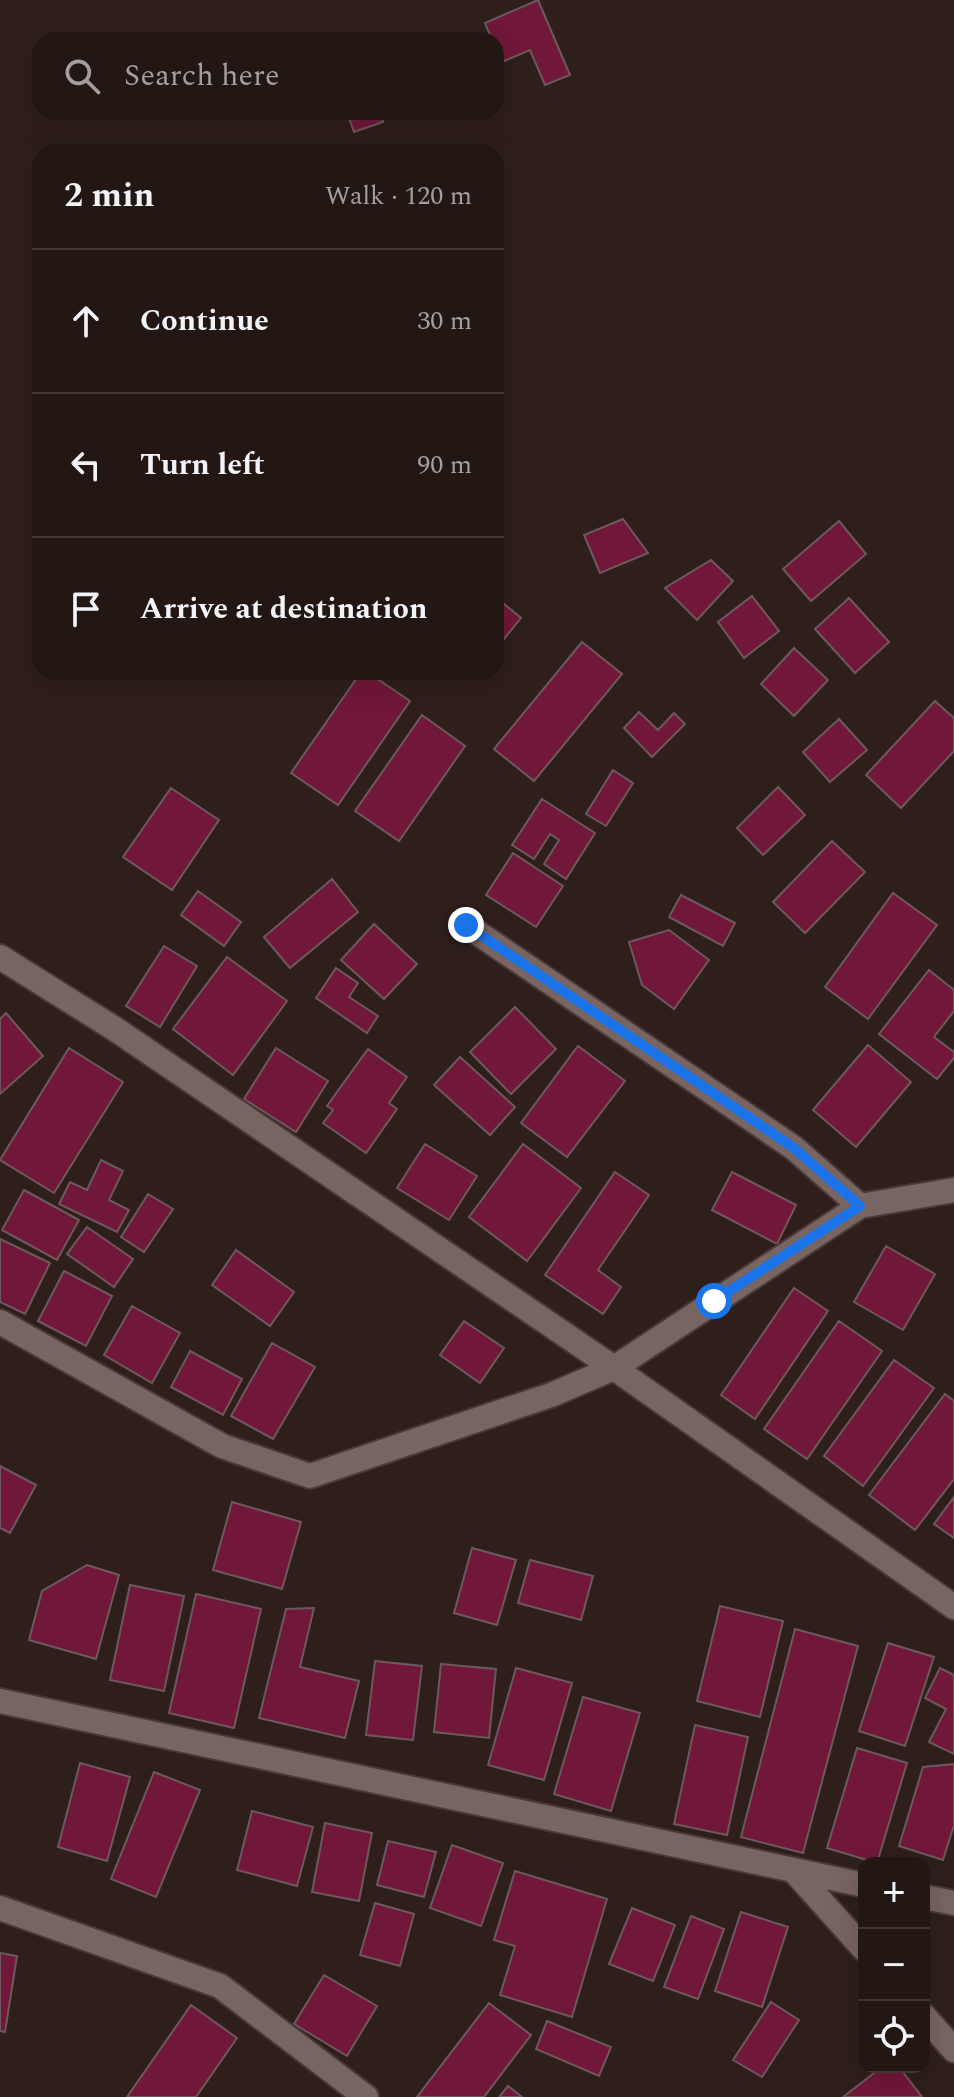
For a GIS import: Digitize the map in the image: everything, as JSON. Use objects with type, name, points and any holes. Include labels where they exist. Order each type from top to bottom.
[{"type":"street","points":[[466,925],[794,1148],[860,1206]]},
{"type":"street","points":[[0,957],[115,1029],[614,1368],[954,1607]]},
{"type":"street","points":[[0,1322],[222,1446],[310,1476],[551,1395],[614,1368],[860,1206],[954,1190]]},
{"type":"street","points":[[0,1701],[858,1884]]},
{"type":"street","points":[[794,1871],[858,1942]]},
{"type":"street","points":[[930,1898],[954,1903]]},
{"type":"street","points":[[0,1908],[220,1986],[366,2097]]},
{"type":"street","points":[[930,2023],[954,2050]]},
{"type":"building","points":[[538,0],[570,75],[545,85],[530,50],[504,61],[504,32],[489,32],[485,23]]},
{"type":"building","points":[[350,120],[383,122],[354,132]]},
{"type":"building","points":[[623,519],[648,553],[600,573],[584,535]]},
{"type":"building","points":[[839,521],[866,554],[811,601],[783,569]]},
{"type":"building","points":[[711,560],[733,581],[697,620],[665,588]]},
{"type":"building","points":[[752,596],[779,631],[744,658],[718,622]]},
{"type":"building","points":[[849,598],[889,642],[855,673],[815,629]]},
{"type":"building","points":[[504,604],[521,618],[504,639]]},
{"type":"building","points":[[582,642],[622,674],[534,781],[494,749]]},
{"type":"building","points":[[794,648],[828,680],[794,716],[761,684]]},
{"type":"building","points":[[355,680],[379,680],[410,701],[338,805],[291,773]]},
{"type":"building","points":[[935,701],[954,718],[954,751],[901,808],[866,775]]},
{"type":"building","points":[[639,712],[658,730],[674,713],[685,724],[652,757],[624,728]]},
{"type":"building","points":[[422,715],[465,746],[399,841],[355,811]]},
{"type":"building","points":[[839,719],[867,750],[830,782],[803,752]]},
{"type":"building","points":[[613,770],[633,783],[606,826],[586,814]]},
{"type":"building","points":[[778,787],[805,815],[763,855],[737,828]]},
{"type":"building","points":[[171,788],[219,820],[172,890],[123,857]]},
{"type":"building","points":[[542,799],[595,833],[566,879],[544,864],[559,840],[550,834],[534,859],[512,845]]},
{"type":"building","points":[[832,841],[865,872],[805,933],[773,902]]},
{"type":"building","points":[[513,853],[563,886],[536,927],[486,895]]},
{"type":"building","points":[[332,879],[358,912],[290,968],[264,937]]},
{"type":"building","points":[[198,891],[241,922],[224,946],[181,915]]},
{"type":"building","points":[[893,893],[937,925],[868,1019],[825,987]]},
{"type":"building","points":[[681,895],[735,923],[723,946],[669,917]]},
{"type":"building","points":[[374,924],[417,964],[384,999],[341,960]]},
{"type":"building","points":[[669,930],[709,960],[674,1009],[642,985],[629,942]]},
{"type":"building","points":[[164,946],[197,966],[160,1027],[126,1006]]},
{"type":"building","points":[[227,957],[287,1001],[233,1075],[173,1029]]},
{"type":"building","points":[[336,968],[358,983],[349,997],[378,1016],[367,1033],[316,998]]},
{"type":"building","points":[[929,970],[954,990],[954,1011],[934,1037],[954,1052],[954,1058],[937,1079],[879,1034]]},
{"type":"building","points":[[515,1007],[556,1049],[511,1094],[470,1052]]},
{"type":"building","points":[[6,1013],[43,1056],[0,1094],[0,1019]]},
{"type":"building","points":[[868,1045],[911,1082],[856,1147],[813,1110]]},
{"type":"building","points":[[578,1046],[625,1081],[567,1157],[521,1123]]},
{"type":"building","points":[[69,1048],[123,1082],[54,1193],[0,1160]]},
{"type":"building","points":[[276,1048],[328,1081],[296,1132],[244,1099]]},
{"type":"building","points":[[368,1049],[407,1077],[389,1103],[397,1109],[366,1153],[323,1123],[333,1110],[327,1106]]},
{"type":"building","points":[[460,1057],[515,1107],[490,1135],[434,1085]]},
{"type":"building","points":[[425,1144],[477,1176],[449,1220],[397,1188]]},
{"type":"building","points":[[523,1144],[581,1188],[527,1261],[469,1217]]},
{"type":"building","points":[[101,1160],[123,1171],[109,1200],[129,1210],[117,1232],[59,1204],[70,1182],[87,1190]]},
{"type":"building","points":[[615,1172],[649,1195],[598,1270],[621,1287],[603,1314],[545,1275]]},
{"type":"building","points":[[732,1172],[796,1205],[777,1244],[712,1210]]},
{"type":"building","points":[[24,1190],[79,1220],[57,1260],[2,1230]]},
{"type":"building","points":[[148,1194],[173,1209],[144,1252],[121,1237]]},
{"type":"building","points":[[87,1227],[133,1259],[114,1287],[67,1254]]},
{"type":"building","points":[[0,1239],[50,1263],[25,1314],[0,1302]]},
{"type":"building","points":[[886,1246],[935,1274],[903,1330],[854,1302]]},
{"type":"building","points":[[236,1250],[294,1292],[270,1326],[212,1285]]},
{"type":"building","points":[[64,1271],[112,1296],[86,1346],[38,1321]]},
{"type":"building","points":[[794,1288],[828,1311],[755,1419],[721,1395]]},
{"type":"building","points":[[132,1306],[180,1333],[152,1383],[104,1355]]},
{"type":"building","points":[[464,1321],[504,1348],[480,1383],[440,1355]]},
{"type":"building","points":[[839,1321],[882,1351],[807,1459],[764,1429]]},
{"type":"building","points":[[272,1343],[315,1367],[273,1439],[231,1416]]},
{"type":"building","points":[[190,1351],[242,1379],[223,1415],[171,1387]]},
{"type":"building","points":[[894,1360],[934,1388],[863,1486],[824,1456]]},
{"type":"building","points":[[945,1394],[954,1401],[954,1479],[915,1530],[869,1495]]},
{"type":"building","points":[[0,1466],[36,1485],[10,1533],[0,1528]]},
{"type":"building","points":[[954,1497],[954,1538],[934,1524]]},
{"type":"building","points":[[232,1502],[301,1522],[282,1589],[213,1570]]},
{"type":"building","points":[[472,1548],[516,1560],[497,1625],[454,1613]]},
{"type":"building","points":[[530,1560],[593,1576],[581,1620],[518,1603]]},
{"type":"building","points":[[87,1565],[119,1575],[96,1659],[29,1640],[42,1591]]},
{"type":"building","points":[[130,1585],[184,1596],[164,1691],[110,1680]]},
{"type":"building","points":[[196,1594],[261,1609],[234,1728],[169,1713]]},
{"type":"building","points":[[720,1606],[783,1621],[760,1717],[697,1701]]},
{"type":"building","points":[[314,1608],[300,1667],[359,1681],[345,1738],[259,1718],[286,1609]]},
{"type":"building","points":[[795,1629],[858,1646],[803,1853],[741,1837]]},
{"type":"building","points":[[888,1643],[934,1657],[905,1746],[859,1731]]},
{"type":"building","points":[[375,1661],[422,1666],[413,1740],[366,1735]]},
{"type":"building","points":[[441,1664],[496,1669],[489,1738],[434,1732]]},
{"type":"building","points":[[516,1668],[572,1683],[544,1780],[488,1765]]},
{"type":"building","points":[[940,1668],[954,1675],[954,1754],[929,1742],[946,1709],[925,1698]]},
{"type":"building","points":[[583,1697],[640,1713],[611,1811],[554,1794]]},
{"type":"building","points":[[695,1725],[748,1737],[727,1835],[674,1824]]},
{"type":"building","points":[[857,1748],[907,1763],[879,1857],[858,1857],[827,1848]]},
{"type":"building","points":[[80,1763],[130,1777],[107,1861],[58,1847]]},
{"type":"building","points":[[954,1764],[954,1825],[943,1860],[899,1846],[923,1767]]},
{"type":"building","points":[[154,1772],[200,1790],[156,1897],[111,1879]]},
{"type":"building","points":[[252,1811],[313,1827],[297,1886],[237,1870]]},
{"type":"building","points":[[325,1823],[372,1833],[359,1901],[312,1892]]},
{"type":"building","points":[[388,1841],[436,1852],[424,1897],[377,1885]]},
{"type":"building","points":[[452,1845],[503,1863],[481,1926],[430,1908]]},
{"type":"building","points":[[515,1871],[607,1899],[572,2017],[500,1995],[515,1946],[494,1940]]},
{"type":"building","points":[[375,1903],[414,1914],[400,1966],[360,1955]]},
{"type":"building","points":[[632,1908],[675,1925],[653,1981],[609,1964]]},
{"type":"building","points":[[741,1912],[788,1927],[762,2007],[715,1991]]},
{"type":"building","points":[[691,1916],[724,1929],[698,1999],[664,1987]]},
{"type":"building","points":[[0,1953],[17,1956],[5,2032],[0,2031]]},
{"type":"building","points":[[324,1975],[377,2006],[347,2056],[294,2024]]},
{"type":"building","points":[[771,2002],[799,2020],[762,2077],[733,2060]]},
{"type":"building","points":[[489,2003],[531,2035],[484,2097],[417,2097]]},
{"type":"building","points":[[191,2005],[237,2038],[196,2097],[127,2097]]},
{"type":"building","points":[[547,2021],[611,2047],[599,2076],[536,2049]]},
{"type":"building","points":[[874,2073],[904,2073],[922,2097],[843,2097]]},
{"type":"building","points":[[508,2086],[522,2097],[499,2097]]},
{"type":"route","points":[[466,925],[794,1148],[860,1206],[714,1301]]}]
